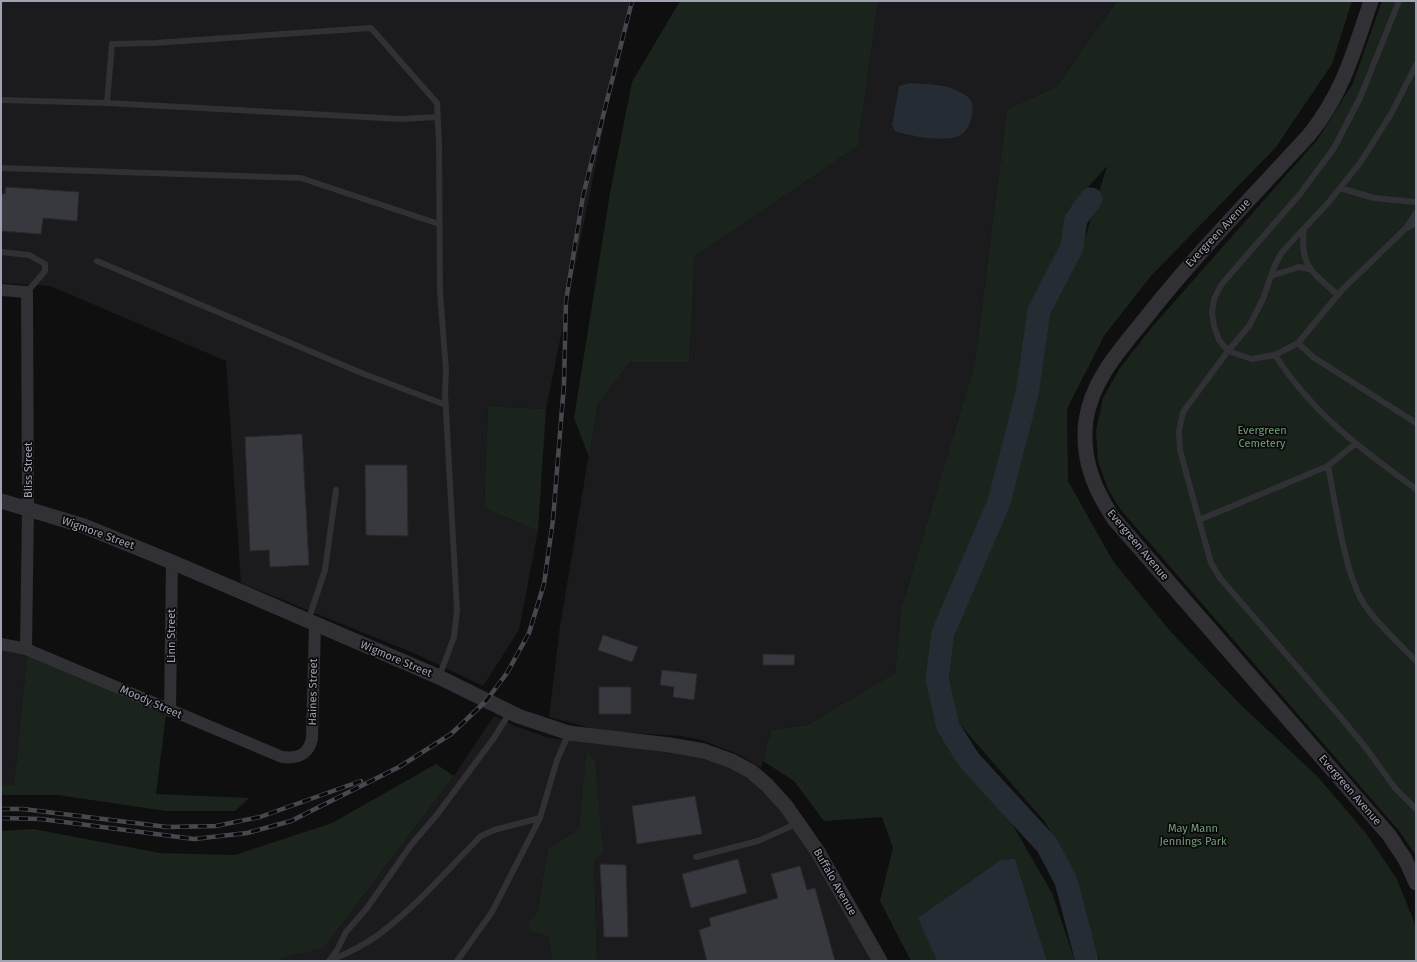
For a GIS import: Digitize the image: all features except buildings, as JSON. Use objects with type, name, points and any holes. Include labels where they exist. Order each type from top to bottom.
[{"type":"street","name":"Evergreen Avenue","points":[[1371,1],[1348,71],[1336,97],[1323,117],[1309,135],[1174,281],[1113,358],[1100,378],[1092,396],[1086,420],[1085,440],[1091,476],[1099,496],[1114,520],[1389,835],[1405,859],[1416,883]]},
{"type":"street","points":[[1,290],[27,292]]},
{"type":"street","name":"Bliss Street","points":[[26,649],[28,509],[27,292]]},
{"type":"street","name":"Wigmore Street","points":[[1,501],[84,526],[172,562],[439,677],[510,712],[569,733],[670,745],[704,751],[732,761],[752,772],[767,785],[786,806]]},
{"type":"street","name":"Linn Street","points":[[170,711],[172,562]]},
{"type":"street","name":"Haines Street","points":[[301,756],[310,747],[312,739],[312,623]]},
{"type":"street","name":"Moody Street","points":[[1,644],[26,649],[170,711],[282,756],[292,758],[301,756]]},
{"type":"street","name":"Buffalo Avenue","points":[[786,806],[818,852],[880,961]]},
{"type":"lane","points":[[1399,1],[1360,98],[1334,148],[1300,194],[1221,285],[1214,299],[1212,313],[1218,340],[1228,351],[1252,359],[1275,355],[1298,343],[1338,295],[1405,229],[1416,213]]},
{"type":"lane","points":[[107,103],[112,44],[154,43],[371,28],[436,103],[440,291],[446,371],[446,405],[457,610],[454,637],[439,677]]},
{"type":"lane","points":[[1416,65],[1391,114],[1360,163],[1340,188],[1282,252],[1274,267],[1263,299],[1249,326],[1228,351],[1183,412],[1178,431],[1180,450],[1211,563],[1220,578],[1337,713],[1366,748],[1395,788],[1416,809]]},
{"type":"lane","points":[[1,100],[107,103],[401,119],[437,116]]},
{"type":"lane","points":[[1,168],[301,178],[439,224]]},
{"type":"lane","points":[[1340,188],[1374,198],[1416,202]]},
{"type":"lane","points":[[1405,229],[1416,223]]},
{"type":"lane","points":[[1304,229],[1302,243],[1304,257],[1309,269],[1338,295]]},
{"type":"lane","points":[[1,252],[29,255],[45,264],[45,271],[27,292]]},
{"type":"lane","points":[[97,261],[364,374],[446,405]]},
{"type":"lane","points":[[1271,276],[1299,267],[1309,269]]},
{"type":"lane","points":[[1298,343],[1314,357],[1416,423]]},
{"type":"lane","points":[[1275,355],[1296,387],[1355,444],[1416,488]]},
{"type":"lane","points":[[1199,520],[1328,466],[1355,444]]},
{"type":"lane","points":[[1328,466],[1345,550],[1353,578],[1364,604],[1416,661]]},
{"type":"lane","points":[[312,623],[325,570],[336,490]]},
{"type":"lane","points":[[329,961],[337,950],[346,932],[367,908],[411,845],[436,816],[494,738],[510,712]]},
{"type":"lane","points":[[457,961],[492,912],[540,818],[557,760],[569,733]]},
{"type":"lane","points":[[329,961],[354,950],[377,936],[402,916],[481,836],[494,830],[540,818]]},
{"type":"lane","points":[[696,856],[758,841],[798,823]]},
{"type":"shaded area","points":[[1,1],[629,1],[546,409],[488,406],[484,508],[538,531],[519,630],[483,686],[418,655],[241,583],[226,361],[50,286],[1,283]]},
{"type":"shaded area","points":[[878,1],[1117,1],[1056,87],[1007,109],[975,363],[901,609],[895,673],[807,725],[771,730],[761,768],[742,756],[702,740],[681,736],[602,731],[549,717],[560,626],[597,406],[630,362],[689,362],[695,256],[858,146]]},
{"type":"shaded area","points":[[910,83],[949,87],[969,98],[973,106],[973,111],[968,127],[965,131],[956,137],[939,139],[919,137],[895,131],[892,125],[899,86]]},
{"type":"shaded area","points":[[1,650],[27,655],[14,785],[1,784]]},
{"type":"shaded area","points":[[494,716],[515,726],[549,738],[680,752],[706,758],[732,768],[754,783],[778,805],[810,851],[872,961],[597,961],[594,859],[586,753],[579,829],[548,849],[537,913],[530,931],[549,936],[552,961],[280,961],[281,958],[323,949],[454,776]]},
{"type":"shaded area","points":[[1015,859],[1047,961],[937,961],[918,918],[1001,860]]},
{"type":"green space","points":[[680,1],[878,1],[858,146],[695,256],[689,362],[630,362],[597,406],[589,457],[574,418],[610,193],[632,82]]},
{"type":"green space","name":"May Mann Jennings Park","points":[[1117,1],[1352,1],[1332,64],[1276,147],[1150,277],[1104,336],[1067,409],[1068,481],[1113,561],[1170,631],[1240,704],[1317,776],[1365,832],[1397,879],[1416,927],[1415,961],[1100,961],[1081,910],[1069,863],[1045,822],[957,721],[945,672],[964,600],[1009,501],[1027,426],[1045,324],[1080,255],[1107,166],[1066,212],[1066,247],[1027,320],[1016,399],[991,499],[936,629],[928,682],[940,737],[1011,822],[1052,893],[1075,961],[1047,961],[1015,859],[936,957],[937,961],[911,961],[880,901],[893,848],[882,817],[824,821],[794,781],[763,761],[771,730],[807,725],[895,673],[901,609],[975,363],[1007,109],[1056,87]]},
{"type":"green space","name":"Evergreen Cemetery","points":[[1382,1],[1416,1],[1416,856],[1400,832],[1120,509],[1108,489],[1098,461],[1096,431],[1103,398],[1120,368],[1152,327],[1318,139],[1353,83]]},
{"type":"green space","points":[[488,406],[546,409],[538,531],[484,508]]},
{"type":"green space","points":[[27,655],[166,715],[156,794],[249,798],[235,811],[166,811],[58,795],[1,795],[1,784],[14,785]]},
{"type":"green space","points":[[586,752],[595,760],[603,853],[594,859],[597,961],[552,961],[549,937],[530,931],[529,922],[537,913],[548,849],[579,829]]},
{"type":"green space","points":[[436,764],[454,776],[323,949],[282,958],[280,961],[1,961],[1,831],[33,829],[160,853],[235,855],[332,823]]},
{"type":"waterway","points":[[1087,961],[1066,881],[1047,845],[969,760],[948,727],[937,678],[943,633],[999,502],[1027,394],[1039,311],[1072,247],[1076,219],[1091,199]]},
{"type":"railway","points":[[1,818],[41,819],[194,839],[247,833],[291,821],[399,767],[451,734],[486,701],[507,673],[529,633],[544,584],[553,520],[564,384],[566,301],[583,196],[632,1]]},
{"type":"railway","points":[[1,809],[23,809],[167,827],[216,826],[260,817],[361,781]]}]
